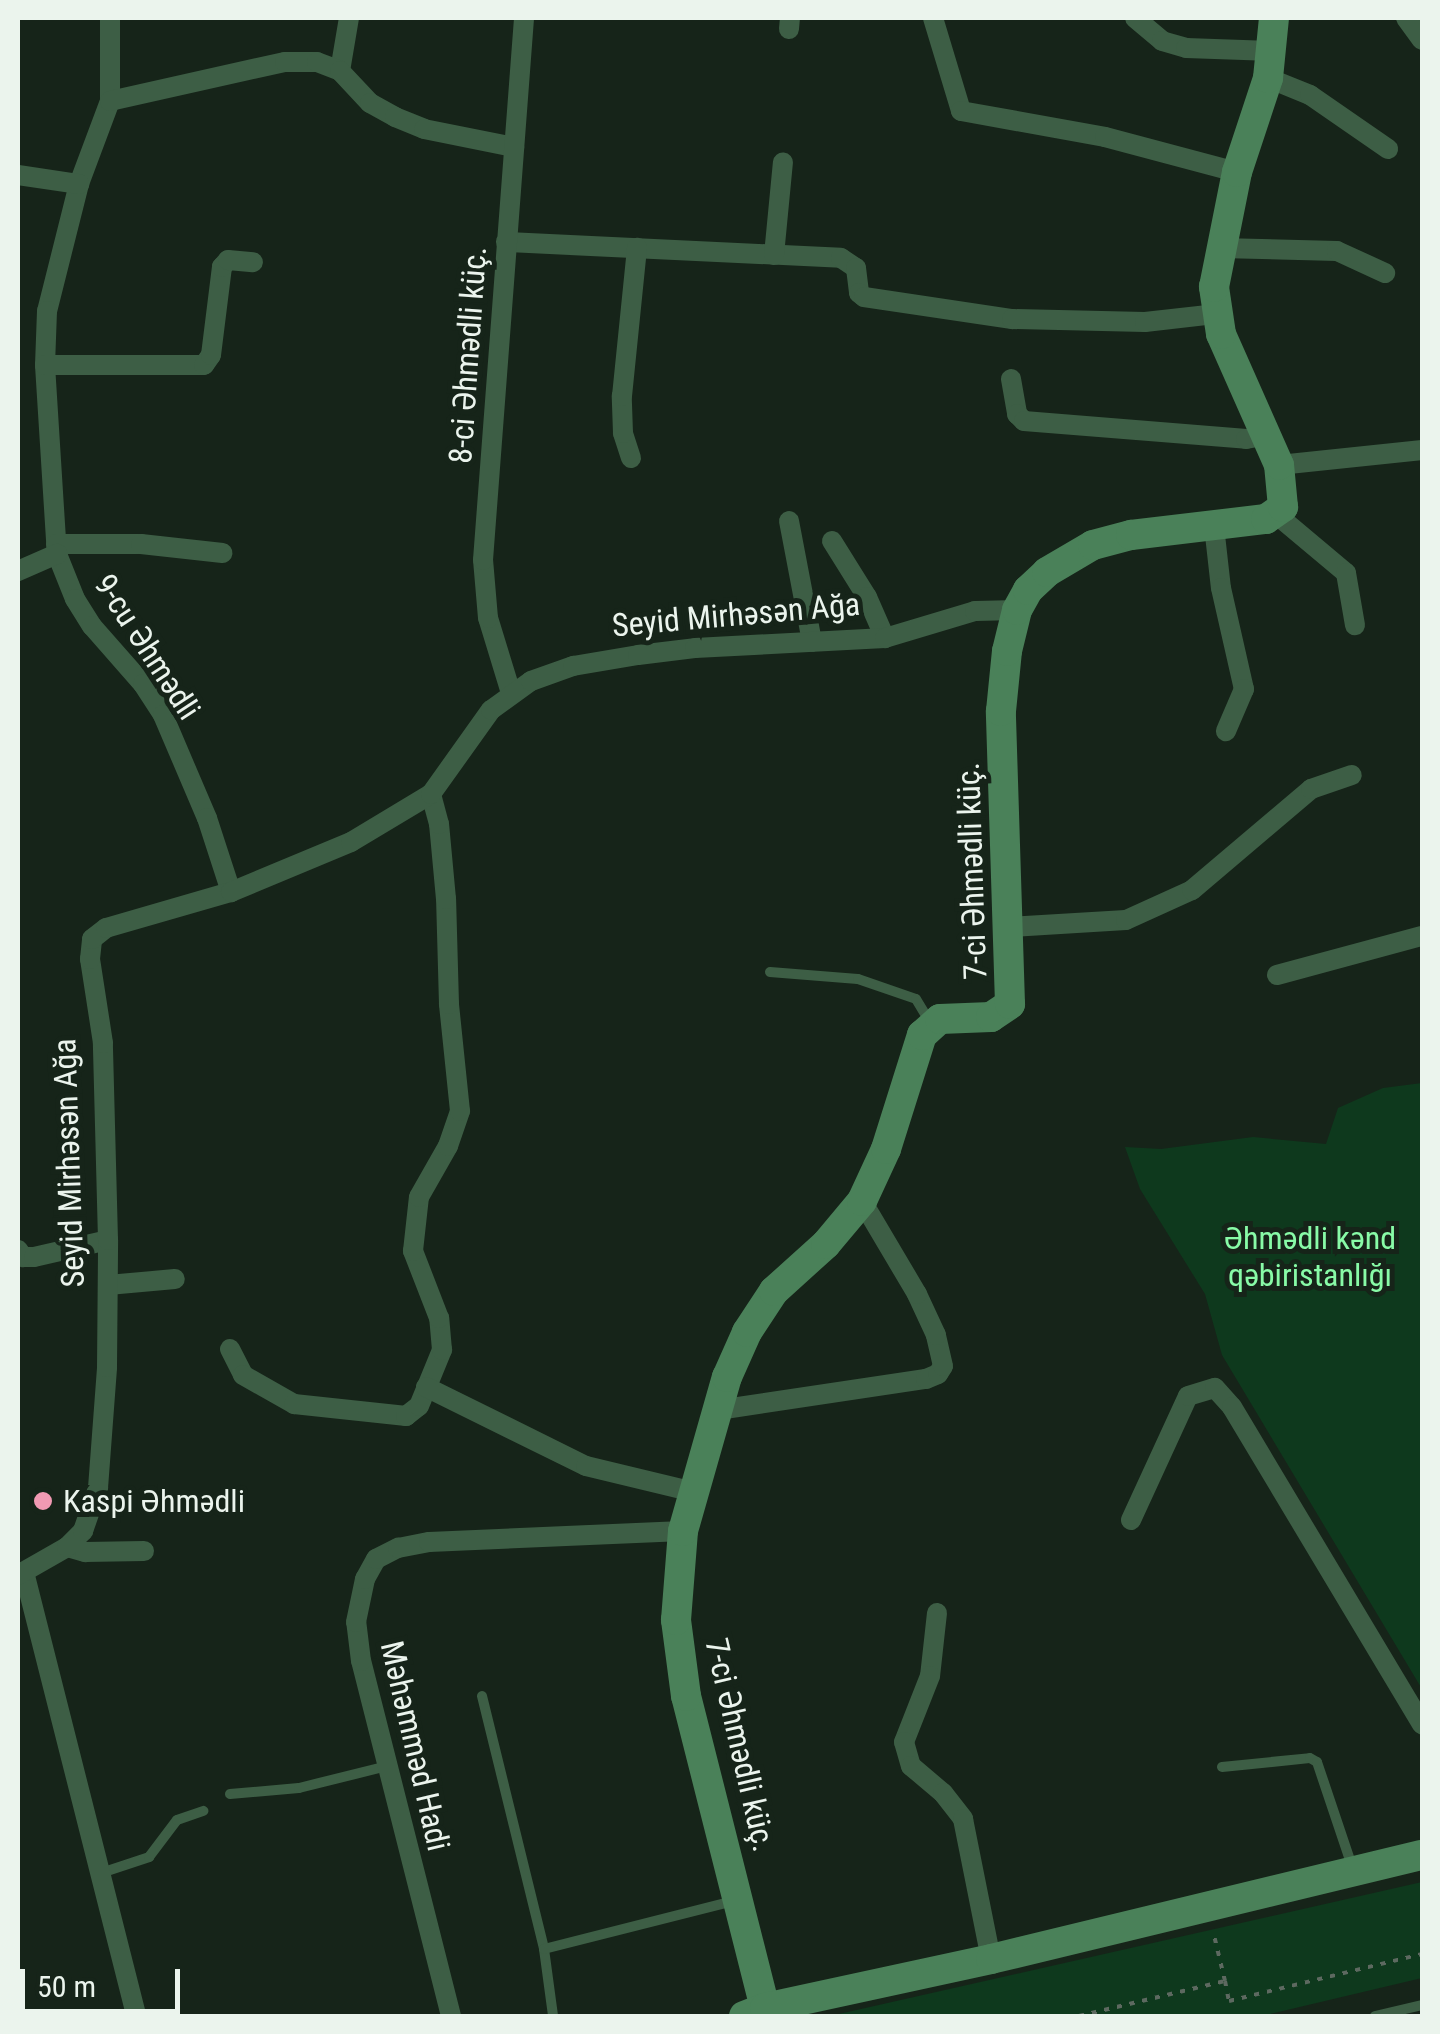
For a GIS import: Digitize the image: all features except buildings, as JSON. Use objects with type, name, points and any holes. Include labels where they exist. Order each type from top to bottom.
[{"type":"street","name":"9-cu Əhmədli","points":[[110,18],[110,101],[79,184],[52,276],[45,365],[57,549],[75,600],[92,626],[143,684],[163,716],[207,818],[231,892]]},
{"type":"street","points":[[340,72],[349,18]]},
{"type":"street","name":"8-ci Əhmədli küç.","points":[[510,692],[488,618],[484,560],[524,18]]},
{"type":"street","points":[[933,18],[961,110],[1104,136],[1238,172]]},
{"type":"street","points":[[1135,18],[1162,41],[1270,64],[1388,149]]},
{"type":"street","points":[[1017,610],[1028,590],[1047,572],[1093,545],[1132,535],[1277,515],[1283,507],[1279,465],[1215,314],[1220,248],[1270,64],[1274,18]]},
{"type":"street","points":[[1406,18],[1422,40]]},
{"type":"street","points":[[110,101],[285,62],[317,62],[340,72],[370,103],[424,130],[514,147]]},
{"type":"street","points":[[774,255],[783,162]]},
{"type":"street","points":[[18,175],[79,184]]},
{"type":"street","points":[[506,242],[852,261],[864,297],[1012,319],[1145,322],[1215,314]]},
{"type":"street","points":[[632,458],[623,432],[622,396],[636,248]]},
{"type":"street","points":[[1220,248],[1337,251],[1384,273]]},
{"type":"street","points":[[45,365],[204,365],[211,355],[222,267],[228,260],[253,262]]},
{"type":"street","points":[[1011,379],[1017,414],[1024,421],[1246,439],[1268,434]]},
{"type":"street","points":[[1279,465],[1422,450]]},
{"type":"street","points":[[1277,515],[1346,573],[1355,624]]},
{"type":"street","points":[[789,521],[812,642]]},
{"type":"street","points":[[1214,526],[1222,588],[1244,689],[1226,730]]},
{"type":"street","points":[[832,540],[867,597],[885,638]]},
{"type":"street","points":[[18,571],[57,549],[141,544],[223,553]]},
{"type":"street","name":"Seyid Mirhəsən Ağa","points":[[136,2016],[21,1573],[67,1547],[84,1531],[98,1488],[108,1240],[103,1042],[90,959],[92,939],[106,928],[231,892],[351,842],[431,794],[464,743],[510,692],[531,681],[590,663],[694,648],[885,638],[975,611],[1017,610]]},
{"type":"street","name":"7-ci Əhmədli küç.","points":[[754,2012],[740,1900],[686,1696],[676,1620],[684,1532],[718,1410],[747,1332],[774,1291],[826,1244],[862,1201],[886,1149],[922,1035],[930,1023],[990,1017],[1010,1004],[1001,711],[1017,610]]},
{"type":"street","points":[[1010,927],[1126,920],[1192,890],[1311,789],[1352,775]]},
{"type":"street","points":[[230,1349],[242,1375],[294,1404],[406,1416],[419,1406],[426,1387],[443,1336],[418,1271],[414,1216],[419,1196],[448,1146],[460,1111],[446,900],[439,824],[431,794]]},
{"type":"street","points":[[1277,975],[1422,936]]},
{"type":"street","points":[[718,1410],[938,1374],[943,1366],[936,1336],[918,1294],[862,1201]]},
{"type":"street","points":[[18,1250],[24,1257],[34,1257],[108,1240]]},
{"type":"street","points":[[108,1285],[175,1279]]},
{"type":"street","points":[[426,1387],[586,1466],[694,1492]]},
{"type":"street","points":[[1131,1520],[1188,1396],[1215,1388],[1232,1407],[1422,1725]]},
{"type":"street","name":"Məhəmməd Hadi","points":[[451,2016],[361,1661],[356,1622],[366,1578],[376,1560],[398,1548],[429,1542],[684,1532]]},
{"type":"street","points":[[67,1547],[85,1552],[144,1551]]},
{"type":"street","points":[[937,1613],[930,1676],[904,1742],[910,1766],[942,1792],[962,1820],[991,1959]]},
{"type":"street","points":[[754,2012],[1422,1855]]},
{"type":"lane","points":[[770,972],[858,979],[916,999],[930,1023]]},
{"type":"lane","points":[[482,1696],[544,1949],[553,2016]]},
{"type":"lane","points":[[1222,1767],[1310,1758],[1317,1762],[1354,1872]]},
{"type":"lane","points":[[230,1794],[299,1788],[387,1766]]},
{"type":"lane","points":[[100,1873],[149,1856],[178,1820],[204,1811]]},
{"type":"lane","points":[[544,1949],[740,1900]]},
{"type":"lane","points":[[1375,2016],[1422,2005]]},
{"type":"path","points":[[1208,1907],[1230,2001],[1422,1954]]},
{"type":"path","points":[[1079,2016],[1225,1981]]},
{"type":"green space","name":"Əhmədli kənd qəbiristanlığı","points":[[1422,1083],[1422,1689],[1222,1355],[1205,1294],[1140,1189],[1125,1147],[1161,1149],[1253,1137],[1326,1144],[1338,1108],[1383,1088]]},
{"type":"green space","points":[[1422,1882],[1422,1978],[1262,2016],[830,2016]]},
{"type":"place","name":"Kaspi Əhmədli","points":[[43,1501]]}]
